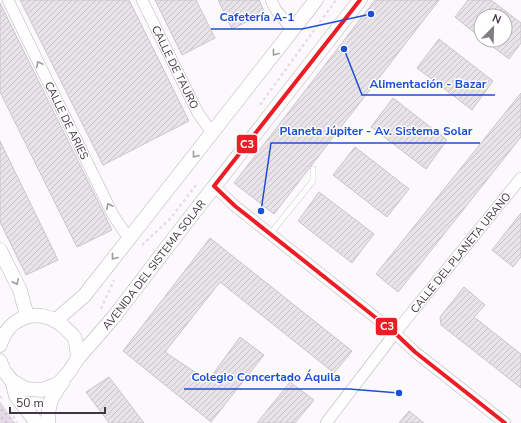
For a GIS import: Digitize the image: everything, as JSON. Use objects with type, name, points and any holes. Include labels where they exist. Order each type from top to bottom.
[{"type":"street","name":"CALLE DE ARIES","points":[[8,0],[113,215],[134,244]]},
{"type":"street","name":"CALLE DE TAURO","points":[[142,0],[198,113],[212,133]]},
{"type":"street","points":[[271,0],[276,10],[293,30]]},
{"type":"street","points":[[56,320],[84,296],[134,244],[155,206],[316,0]]},
{"type":"street","name":"AVENIDA DEL SISTEMA SOLAR","points":[[69,372],[78,358],[112,318],[360,0]]},
{"type":"street","name":"CALLE DEL PLANETA URANO","points":[[326,423],[395,333],[521,178]]},
{"type":"street","points":[[214,186],[235,206],[395,333],[415,352],[505,423]]},
{"type":"street","points":[[0,250],[20,290],[27,316]]},
{"type":"street","points":[[1,338],[13,323],[27,316],[42,315],[56,320],[73,335],[77,346],[78,358]]},
{"type":"street","points":[[0,361],[4,371],[12,381],[26,389],[42,390],[58,384],[69,372]]},
{"type":"street","points":[[48,423],[48,409],[52,398],[69,372]]},
{"type":"street","points":[[12,381],[16,396],[38,423]]},
{"type":"lane","points":[[270,234],[313,181],[313,169]]},
{"type":"path","points":[[260,105],[336,0]]},
{"type":"path","points":[[276,81],[289,90]]},
{"type":"path","points":[[134,244],[170,218],[200,182]]},
{"type":"path","points":[[155,206],[181,229]]},
{"type":"path","points":[[101,309],[114,280]]},
{"type":"path","points":[[84,296],[112,318]]},
{"type":"shaded area","points":[[0,401],[15,423],[0,423]]},
{"type":"building","points":[[20,0],[129,0],[189,121],[103,165]]},
{"type":"building","points":[[155,0],[196,0],[215,38],[182,55]]},
{"type":"building","points":[[218,0],[259,0],[265,13],[232,29]]},
{"type":"building","points":[[375,0],[439,0],[274,214],[234,183]]},
{"type":"building","points":[[468,0],[491,0],[501,8],[473,8],[473,32],[455,17]]},
{"type":"building","points":[[0,3],[112,230],[77,247],[0,92]]},
{"type":"building","points":[[513,17],[521,23],[521,43],[509,59],[495,48],[513,48]]},
{"type":"building","points":[[439,39],[493,81],[472,110],[417,68]]},
{"type":"building","points":[[521,93],[521,137],[398,292],[376,274]]},
{"type":"building","points":[[393,98],[447,140],[426,169],[371,127]]},
{"type":"building","points":[[0,141],[58,260],[26,275],[0,222]]},
{"type":"building","points":[[355,147],[409,189],[387,217],[333,175]]},
{"type":"building","points":[[319,192],[374,234],[352,263],[298,221]]},
{"type":"building","points":[[521,213],[521,257],[513,267],[492,250]]},
{"type":"building","points":[[210,238],[352,351],[334,373],[220,282],[165,352],[208,381],[240,337],[264,355],[211,422],[123,351]]},
{"type":"building","points":[[464,287],[485,305],[474,317],[521,354],[521,388],[441,325],[440,317]]},
{"type":"building","points":[[109,377],[144,423],[109,423],[86,392]]},
{"type":"building","points":[[290,382],[314,400],[295,423],[257,423]]},
{"type":"building","points":[[409,411],[424,423],[399,423]]},
{"type":"transit line","name":"C3","points":[[360,0],[214,186],[235,206],[395,333],[415,352],[505,423]]},
{"type":"place","name":"Cafetería A-1","points":[[371,14]]},
{"type":"place","name":"Alimentación - Bazar","points":[[344,49]]},
{"type":"place","name":"Planeta Júpiter - Av. Sistema Solar","points":[[261,211]]},
{"type":"place","name":"Colegio Concertado Áquila","points":[[399,393]]}]
